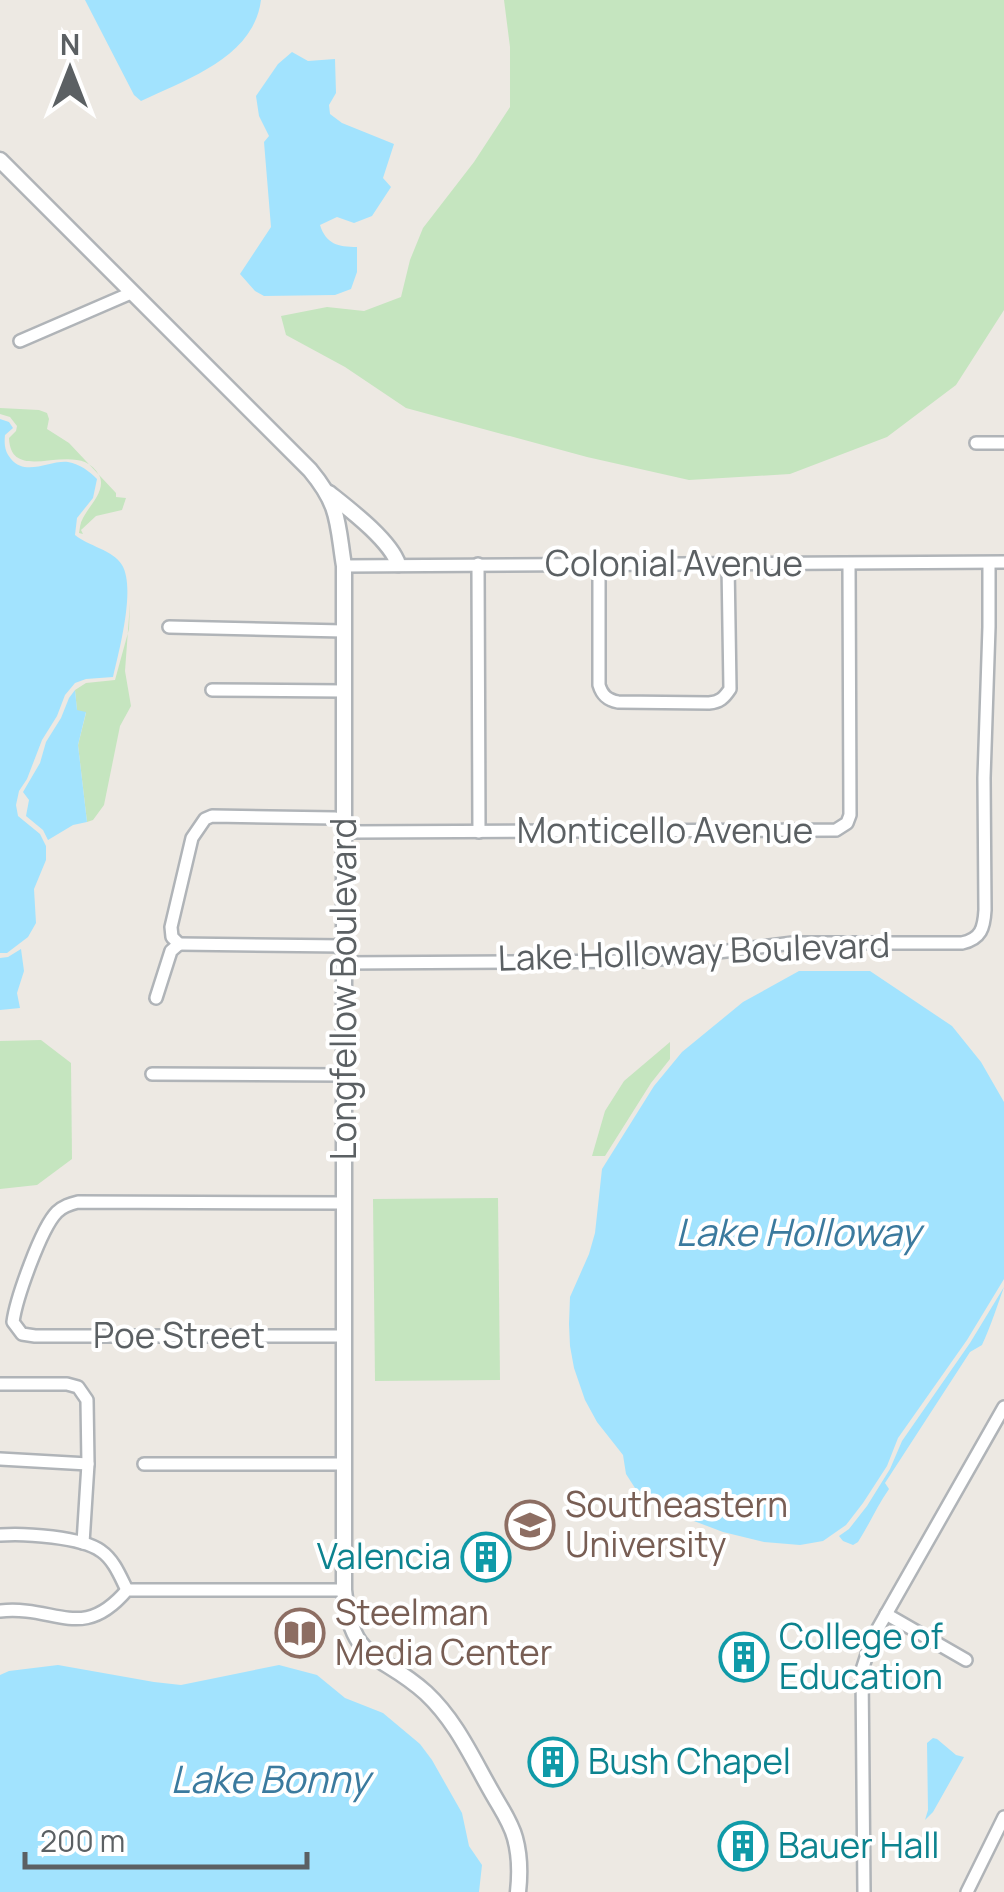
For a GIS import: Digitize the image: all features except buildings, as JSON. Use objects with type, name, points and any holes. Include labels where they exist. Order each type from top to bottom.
[{"type":"street","name":"Longfellow Boulevard","points":[[0,160],[310,470],[328,492],[340,527],[344,566],[346,1613],[358,1642],[444,1711],[516,1840],[518,1892]]},
{"type":"street","points":[[20,341],[132,293]]},
{"type":"street","points":[[976,444],[1004,443]]},
{"type":"street","points":[[328,492],[375,534],[395,555],[398,564]]},
{"type":"street","name":"Colonial Avenue","points":[[344,566],[1004,562]]},
{"type":"street","name":"Lake Holloway Boulevard","points":[[344,963],[644,961],[792,942],[972,941],[981,933],[985,910],[988,563]]},
{"type":"street","points":[[478,564],[479,832]]},
{"type":"street","points":[[598,564],[601,692],[618,702],[709,703],[717,702],[730,689],[728,564]]},
{"type":"street","name":"Monticello Avenue","points":[[179,944],[170,927],[192,838],[205,819],[212,816],[335,818],[354,832],[842,828],[850,815],[849,564]]},
{"type":"street","points":[[169,627],[343,631]]},
{"type":"street","points":[[212,690],[343,691]]},
{"type":"street","points":[[156,998],[170,950],[179,944],[344,946]]},
{"type":"street","points":[[152,1074],[344,1074]]},
{"type":"street","name":"Poe Street","points":[[344,1202],[69,1204],[54,1216],[41,1242],[14,1315],[16,1328],[22,1334],[35,1336],[345,1336]]},
{"type":"street","points":[[0,1384],[67,1384],[78,1387],[88,1400],[83,1543]]},
{"type":"street","points":[[864,1892],[862,1670],[872,1639],[1004,1407]]},
{"type":"street","points":[[0,1459],[88,1464]]},
{"type":"street","points":[[144,1464],[345,1464]]},
{"type":"street","points":[[0,1536],[32,1535],[98,1548],[115,1566],[127,1590]]},
{"type":"street","points":[[0,1611],[26,1610],[89,1619],[109,1610],[127,1590],[344,1590]]},
{"type":"street","points":[[886,1614],[966,1660]]},
{"type":"street","points":[[967,1892],[1004,1817]]},
{"type":"green space","points":[[504,0],[1004,0],[1004,310],[956,385],[887,437],[790,474],[689,480],[406,408],[345,367],[286,335],[281,316],[327,307],[364,311],[401,297],[423,228],[510,107],[510,47]]},
{"type":"green space","points":[[0,408],[47,413],[47,429],[69,443],[89,464],[76,460],[21,459],[13,452],[9,438],[17,426],[10,417],[0,414]]},
{"type":"green space","points":[[99,475],[116,497],[126,498],[122,510],[96,516],[81,530],[83,534],[79,533],[81,522],[101,486]]},
{"type":"green space","points":[[128,634],[125,671],[131,706],[120,726],[104,805],[87,822],[78,745],[86,713],[77,711],[75,690],[86,683],[115,680]]},
{"type":"green space","points":[[41,1040],[71,1063],[72,1159],[37,1185],[0,1189],[0,1041]]},
{"type":"green space","points":[[670,1042],[670,1059],[605,1156],[592,1156],[605,1111],[624,1081]]},
{"type":"green space","points":[[498,1198],[500,1380],[375,1381],[373,1199]]},
{"type":"water","points":[[85,0],[261,0],[256,20],[232,51],[216,64],[141,101],[134,95]]},
{"type":"water","points":[[292,52],[308,61],[335,59],[336,93],[329,105],[330,114],[342,123],[394,144],[383,178],[391,187],[372,216],[354,223],[337,217],[320,225],[334,243],[357,247],[357,272],[351,289],[335,295],[264,296],[240,274],[271,227],[264,142],[269,136],[259,116],[256,96],[278,64]]},
{"type":"water","points":[[0,419],[13,428],[5,435],[5,445],[17,464],[31,467],[68,462],[97,479],[93,498],[77,518],[75,535],[118,560],[126,575],[127,589],[113,677],[75,683],[65,695],[19,791],[18,816],[40,834],[46,846],[46,860],[34,889],[36,923],[28,937],[7,953],[0,953]]},
{"type":"water","points":[[75,690],[77,710],[86,712],[78,745],[87,822],[73,825],[48,840],[43,830],[26,816],[29,800],[23,792]]},
{"type":"water","points":[[21,949],[24,971],[17,993],[20,1008],[0,1010],[0,958]]},
{"type":"water","name":"Lake Holloway","points":[[799,971],[870,971],[952,1026],[981,1062],[1004,1102],[1004,1279],[967,1340],[898,1438],[887,1466],[863,1503],[846,1525],[823,1541],[800,1545],[764,1542],[723,1532],[686,1518],[635,1488],[626,1474],[623,1455],[585,1400],[574,1368],[569,1324],[570,1297],[595,1233],[602,1169],[654,1086],[682,1052],[743,1002]]},
{"type":"water","points":[[1004,1287],[982,1345],[970,1352],[885,1483],[889,1489],[858,1542],[853,1545],[843,1541],[839,1536],[867,1506],[902,1441]]},
{"type":"water","name":"Lake Bonny","points":[[58,1665],[181,1685],[279,1665],[317,1675],[345,1698],[383,1713],[420,1744],[432,1760],[462,1813],[469,1846],[482,1865],[479,1892],[0,1892],[0,1675]]},
{"type":"water","points":[[933,1738],[964,1757],[925,1820],[927,1743]]},
{"type":"place","name":"Southeastern University","points":[[530,1525]]},
{"type":"place","name":"Valencia","points":[[486,1557]]},
{"type":"place","name":"Steelman Media Center","points":[[300,1633]]},
{"type":"place","name":"College of Education","points":[[744,1657]]},
{"type":"place","name":"Bush Chapel","points":[[553,1762]]},
{"type":"place","name":"Bauer Hall","points":[[743,1846]]}]
